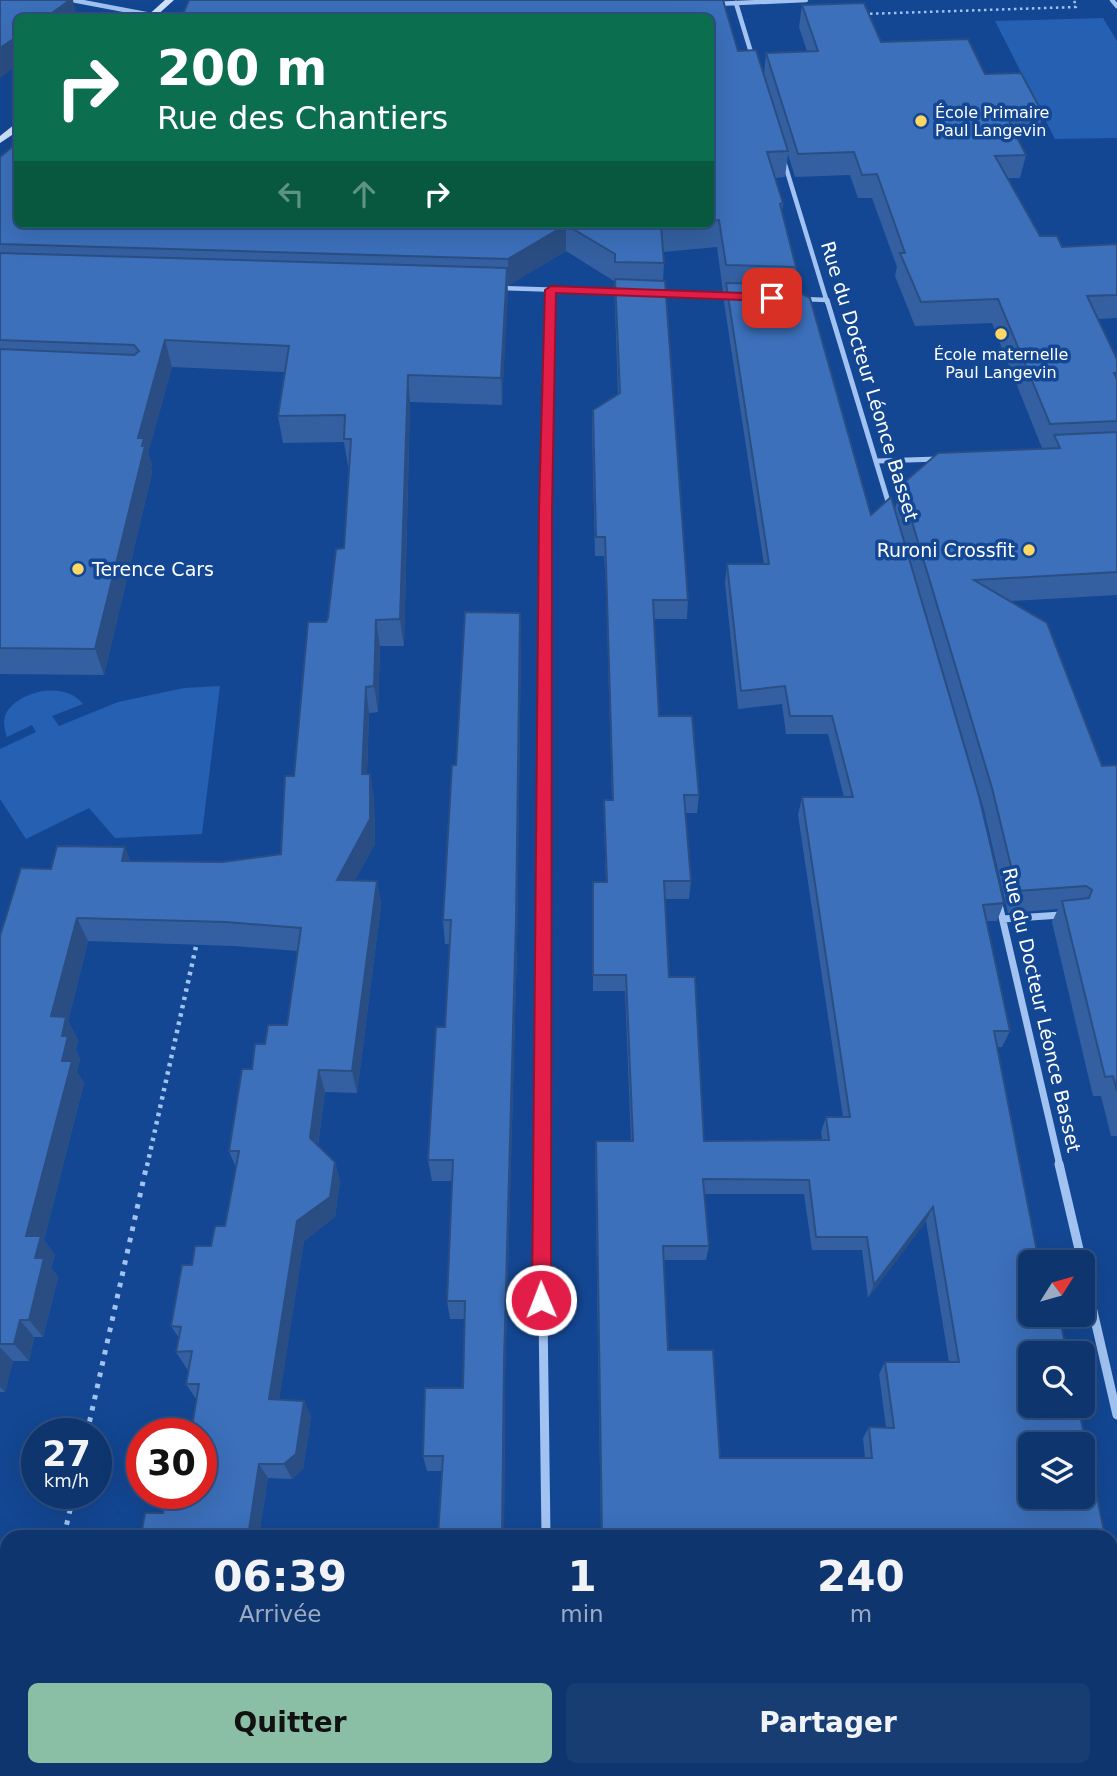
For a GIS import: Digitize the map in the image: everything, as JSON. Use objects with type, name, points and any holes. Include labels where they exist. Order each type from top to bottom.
[{"type":"main road","points":[[152,14],[170,0]]},
{"type":"main road","points":[[0,140],[14,129]]},
{"type":"street","points":[[72,0],[140,14]]},
{"type":"street","points":[[705,4],[806,0]]},
{"type":"street","points":[[1112,0],[1117,6]]},
{"type":"street","points":[[736,3],[754,63]]},
{"type":"street","name":"Rue du Docteur Léonce Basset","points":[[782,154],[892,513]]},
{"type":"street","points":[[488,288],[634,293]]},
{"type":"street","points":[[546,1530],[540,1233],[545,523],[551,290]]},
{"type":"street","points":[[648,293],[744,297]]},
{"type":"street","points":[[799,299],[827,300]]},
{"type":"street","points":[[877,461],[953,458]]},
{"type":"street","name":"Rue du Docteur Léonce Basset","points":[[997,892],[1079,1250]]},
{"type":"street","points":[[1003,919],[1076,914]]},
{"type":"street","points":[[1096,1324],[1117,1415]]},
{"type":"path","points":[[856,15],[1076,7],[1074,0]]},
{"type":"path","points":[[90,1418],[200,931]]},
{"type":"path","points":[[65,1530],[70,1509]]},
{"type":"shaded area","points":[[1103,18],[1117,41],[1117,138],[1055,139],[995,21]]},
{"type":"shaded area","points":[[220,686],[202,834],[115,838],[89,808],[26,839],[0,799],[0,749],[36,732],[32,725],[7,737],[4,723],[6,713],[24,697],[56,691],[76,697],[83,704],[52,716],[59,726],[118,702],[184,688]]},
{"type":"building","points":[[0,0],[70,0],[51,14],[14,14],[14,39],[0,48]]},
{"type":"building","points":[[189,0],[723,0],[738,51],[756,50],[788,151],[767,152],[783,203],[780,204],[796,267],[726,265],[719,220],[714,221],[714,14],[183,14]]},
{"type":"building","points":[[864,3],[881,42],[968,39],[985,74],[1021,73],[1043,114],[1006,115],[1026,155],[995,156],[1040,236],[1057,236],[1062,247],[1117,244],[1117,295],[1087,296],[1117,359],[1117,373],[1114,373],[1117,379],[1117,421],[1050,424],[998,299],[921,302],[900,253],[905,253],[877,174],[862,175],[854,152],[798,154],[766,53],[818,51],[802,5]]},
{"type":"building","points":[[14,145],[14,228],[561,228],[508,259],[0,244],[0,157]]},
{"type":"building","points":[[571,228],[661,228],[664,263],[615,262],[615,254]]},
{"type":"building","points":[[0,253],[507,268],[501,378],[408,375],[400,619],[376,620],[374,686],[366,687],[362,774],[370,774],[370,819],[337,880],[377,881],[352,1071],[319,1070],[310,1138],[335,1162],[330,1197],[297,1221],[269,1399],[304,1401],[296,1454],[284,1464],[259,1464],[249,1530],[142,1530],[145,1513],[163,1513],[164,1509],[217,1509],[217,1418],[193,1418],[199,1384],[186,1384],[192,1351],[176,1352],[181,1327],[171,1326],[182,1265],[192,1265],[195,1246],[211,1246],[215,1226],[225,1226],[239,1151],[229,1151],[242,1069],[252,1069],[255,1044],[265,1044],[268,1025],[287,1025],[301,928],[226,922],[77,918],[51,1016],[66,1017],[62,1036],[68,1036],[62,1061],[72,1061],[26,1236],[41,1236],[35,1258],[44,1258],[29,1320],[20,1320],[14,1344],[0,1344],[0,936],[21,868],[51,869],[57,846],[125,847],[122,861],[222,862],[281,854],[285,776],[294,776],[308,622],[326,622],[328,618],[336,549],[344,548],[351,439],[344,439],[345,415],[278,416],[289,346],[165,340],[138,438],[144,438],[142,446],[145,446],[95,649],[0,648],[0,349],[134,355],[139,351],[134,345],[0,340]]},
{"type":"building","points":[[615,279],[665,281],[688,600],[653,600],[659,716],[692,716],[699,795],[684,795],[691,881],[664,881],[669,977],[695,977],[704,1141],[829,1140],[826,1117],[850,1117],[802,797],[853,797],[832,716],[790,716],[785,686],[741,691],[727,564],[769,564],[726,283],[797,285],[799,292],[810,298],[871,515],[891,497],[979,796],[1004,903],[983,905],[1010,1031],[994,1031],[1037,1250],[1018,1250],[1018,1327],[1062,1327],[1065,1341],[1018,1341],[1018,1418],[1081,1418],[1084,1432],[1018,1432],[1018,1509],[1095,1509],[1095,1487],[1104,1530],[602,1530],[596,1141],[633,1141],[626,975],[593,975],[593,882],[607,882],[604,800],[613,800],[605,537],[596,537],[593,410],[620,393]],"holes":[[[703,1179],[809,1180],[816,1237],[867,1237],[874,1285],[933,1207],[959,1362],[885,1362],[894,1428],[869,1427],[872,1458],[720,1458],[713,1350],[668,1350],[663,1246],[709,1246]]]},
{"type":"building","points":[[1117,432],[1117,572],[974,580],[1047,623],[1102,766],[1117,765],[1117,1091],[1113,1076],[1105,1077],[1062,901],[1089,898],[1092,890],[1086,886],[1017,891],[992,788],[901,485],[938,453],[1060,448],[1054,435]]},
{"type":"building","points":[[465,612],[520,613],[502,1530],[438,1530],[443,1456],[423,1456],[425,1388],[463,1388],[465,1301],[447,1301],[453,1160],[428,1160],[436,1027],[445,1027],[451,920],[443,920],[452,765],[456,765]]},
{"type":"place","name":"École Primaire Paul Langevin","points":[[921,121]]},
{"type":"place","name":"École maternelle Paul Langevin","points":[[1001,334]]},
{"type":"place","name":"Ruroni Crossfit","points":[[1029,550]]},
{"type":"place","name":"Terence Cars","points":[[78,569]]},
{"type":"route","points":[[541,1300],[545,509],[551,290],[772,298]]}]
